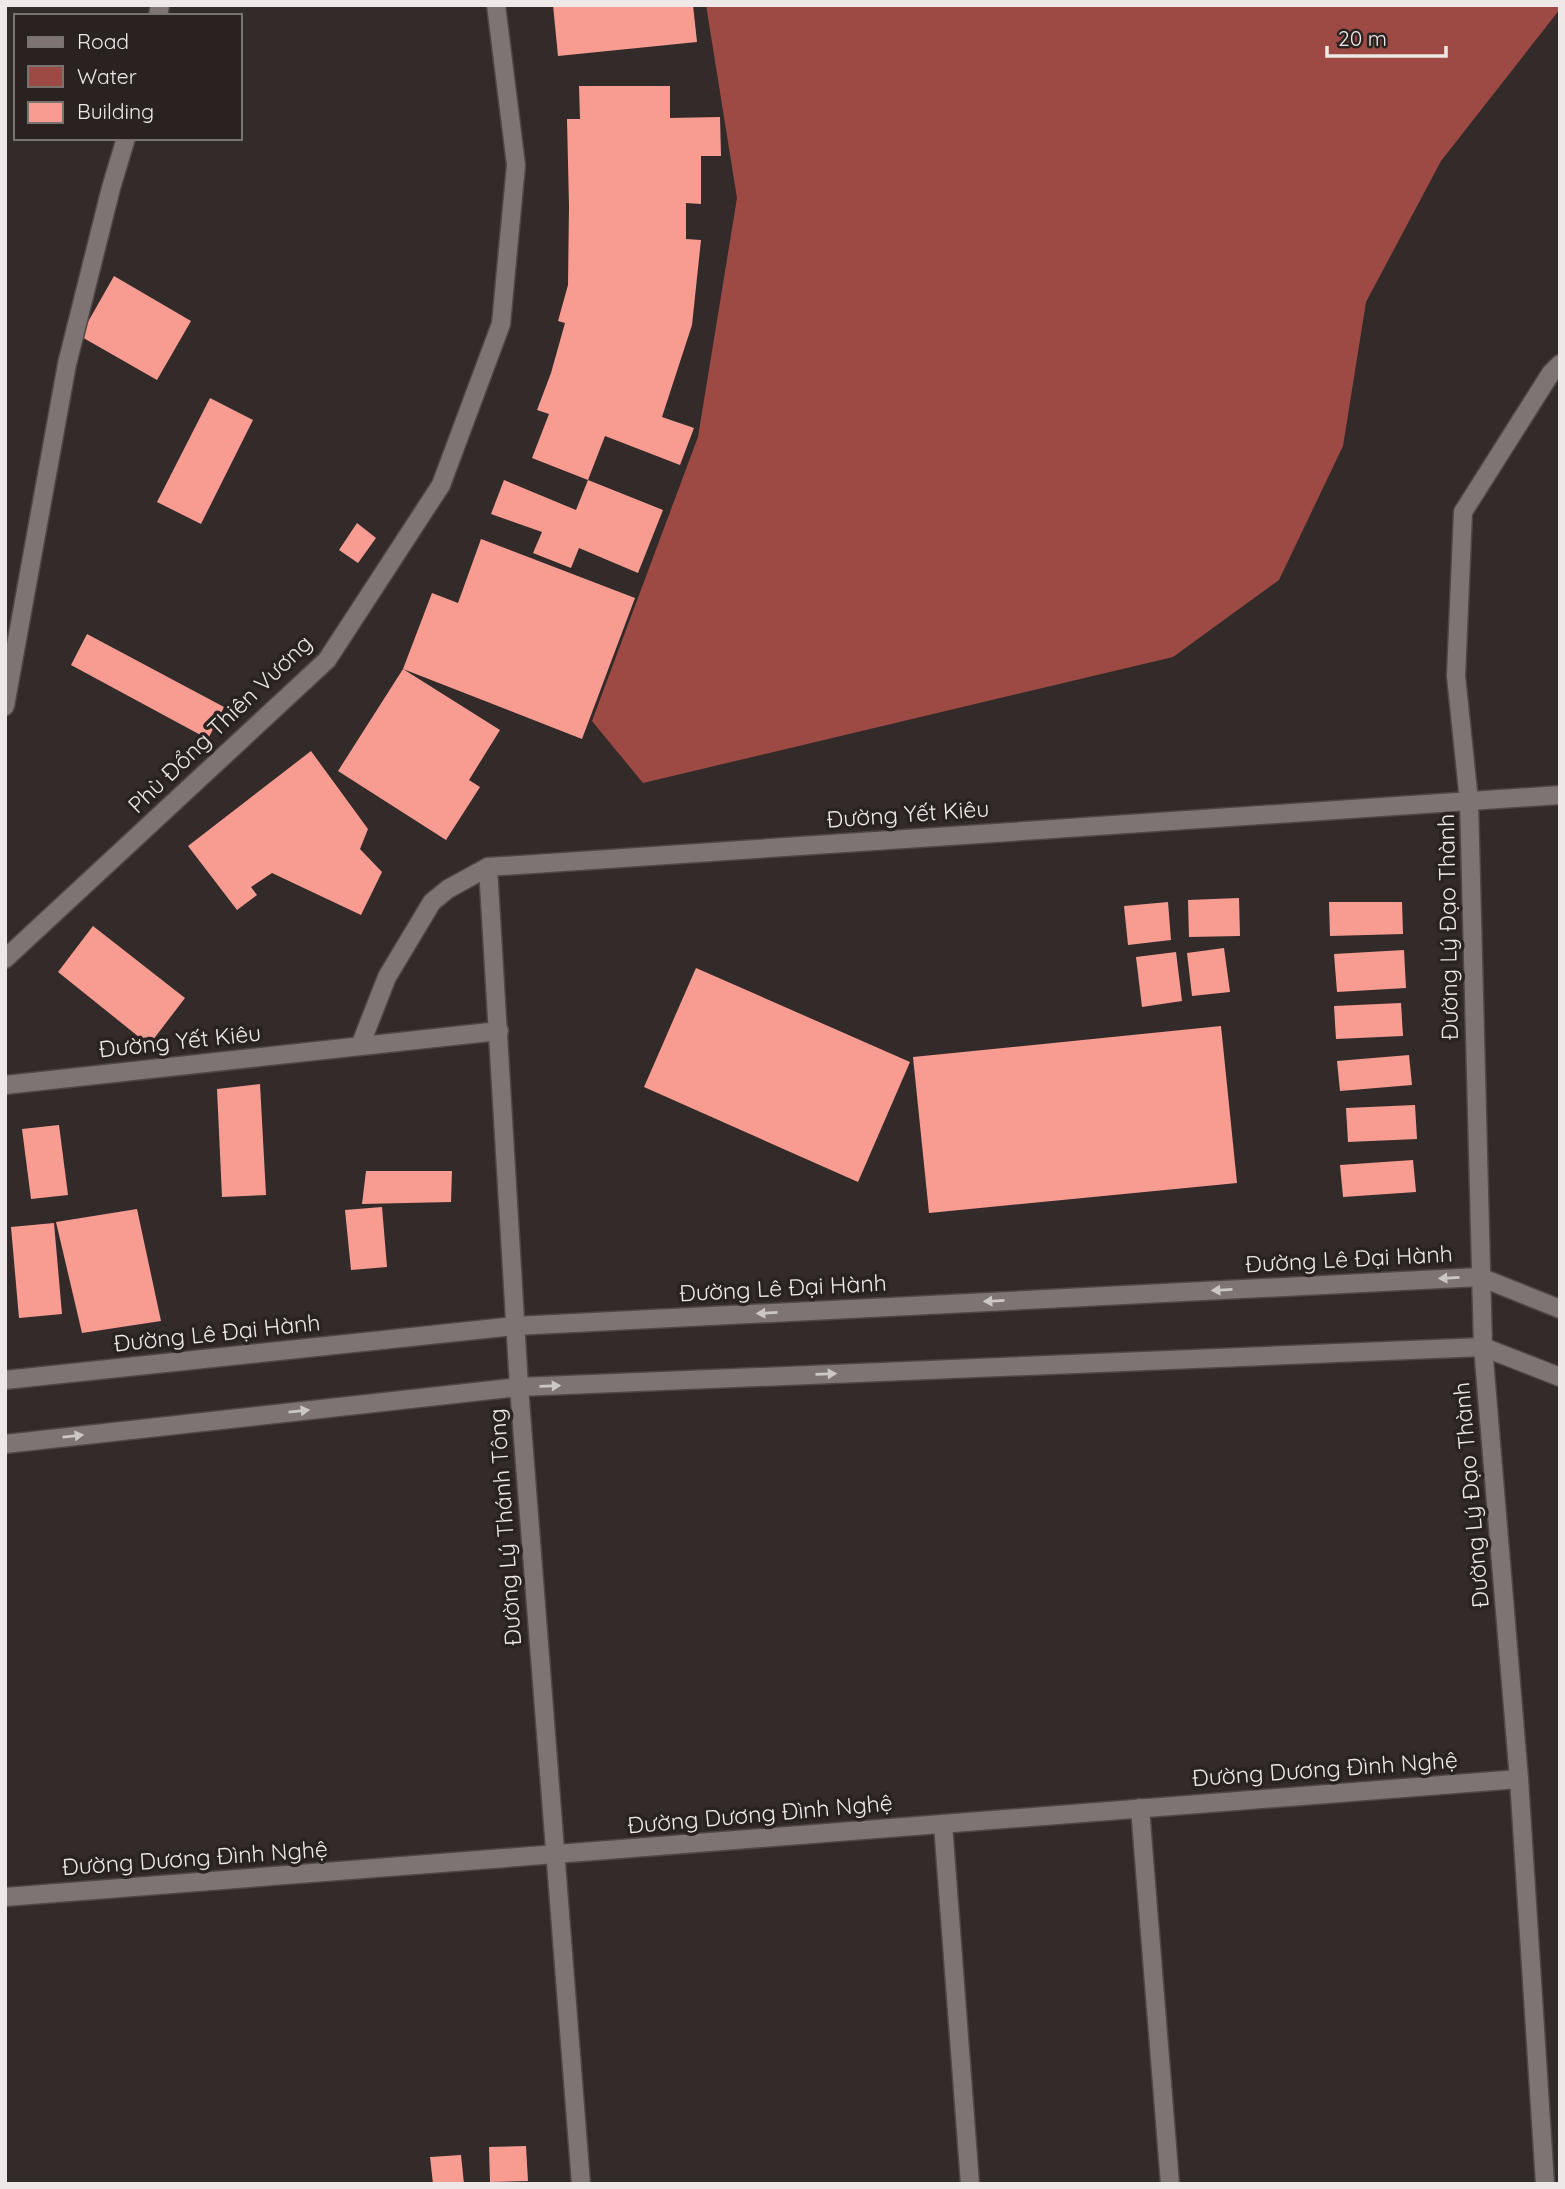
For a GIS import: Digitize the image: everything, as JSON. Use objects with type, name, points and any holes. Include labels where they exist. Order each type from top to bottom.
[{"type":"street","name":"Phù Đổng Thiên Vương","points":[[5,959],[327,660],[441,485],[501,324],[516,165],[496,5]]},
{"type":"street","points":[[5,706],[67,364],[124,140]]},
{"type":"street","name":"Đường Lý Đạo Thành","points":[[1545,2184],[1519,1779],[1483,1346],[1469,801],[1456,676],[1464,512],[1557,370]]},
{"type":"street","name":"Đường Yết Kiêu","points":[[360,1046],[387,977],[432,902],[448,889],[488,867],[1560,795]]},
{"type":"street","name":"Đường Lý Thánh Tông","points":[[488,867],[519,1387],[581,2184]]},
{"type":"street","name":"Đường Yết Kiêu","points":[[5,1085],[499,1031]]},
{"type":"street","name":"Đường Lê Đại Hành","points":[[5,1380],[515,1326],[1480,1276],[1560,1309]]},
{"type":"street","points":[[5,1444],[519,1387],[1483,1346],[1560,1377]]},
{"type":"street","name":"Đường Dương Đình Nghệ","points":[[5,1897],[1519,1779]]},
{"type":"street","points":[[1140,1808],[1170,2184]]},
{"type":"street","points":[[943,1824],[970,2184]]},
{"type":"water","points":[[706,5],[1560,5],[1560,9],[1441,161],[1366,302],[1343,446],[1279,580],[1173,657],[643,783],[592,721],[698,437],[737,198]]},
{"type":"building","points":[[553,5],[693,5],[697,42],[558,56]]},
{"type":"building","points":[[579,86],[670,86],[670,118],[720,117],[721,156],[701,156],[701,204],[686,203],[686,239],[701,240],[692,325],[662,417],[694,428],[680,465],[605,436],[588,480],[532,458],[549,414],[537,410],[565,323],[558,321],[568,285],[567,119],[580,119]]},
{"type":"building","points":[[114,276],[191,321],[157,380],[80,336]]},
{"type":"building","points":[[210,398],[253,420],[201,524],[157,502]]},
{"type":"building","points":[[504,480],[576,510],[588,480],[663,510],[638,573],[579,548],[571,568],[533,553],[542,532],[491,514]]},
{"type":"building","points":[[357,523],[376,538],[358,563],[339,550]]},
{"type":"building","points":[[481,539],[635,598],[582,739],[403,669],[432,593],[458,603]]},
{"type":"building","points":[[87,634],[224,707],[208,739],[71,665]]},
{"type":"building","points":[[403,669],[500,730],[469,780],[480,787],[446,840],[338,771]]},
{"type":"building","points":[[311,751],[368,829],[360,849],[382,872],[361,915],[272,873],[251,887],[257,895],[237,910],[188,846]]},
{"type":"building","points":[[1239,898],[1240,936],[1189,937],[1188,900]]},
{"type":"building","points":[[1168,902],[1171,940],[1128,945],[1124,906]]},
{"type":"building","points":[[1329,902],[1402,902],[1403,934],[1330,936]]},
{"type":"building","points":[[93,926],[185,998],[149,1045],[58,972]]},
{"type":"building","points":[[1224,948],[1230,992],[1192,996],[1187,953]]},
{"type":"building","points":[[1404,950],[1406,988],[1337,992],[1334,954]]},
{"type":"building","points":[[1176,952],[1182,1001],[1142,1007],[1136,957]]},
{"type":"building","points":[[696,968],[910,1062],[858,1182],[644,1087]]},
{"type":"building","points":[[1401,1003],[1403,1036],[1336,1039],[1334,1006]]},
{"type":"building","points":[[1221,1026],[1237,1183],[929,1213],[913,1057]]},
{"type":"building","points":[[1409,1055],[1412,1085],[1340,1091],[1337,1061]]},
{"type":"building","points":[[260,1084],[266,1195],[222,1197],[217,1089]]},
{"type":"building","points":[[1415,1105],[1417,1139],[1348,1142],[1346,1108]]},
{"type":"building","points":[[59,1125],[68,1195],[31,1199],[22,1129]]},
{"type":"building","points":[[1413,1160],[1416,1192],[1343,1197],[1340,1165]]},
{"type":"building","points":[[366,1171],[452,1171],[451,1202],[362,1204]]},
{"type":"building","points":[[382,1207],[387,1267],[351,1270],[345,1210]]},
{"type":"building","points":[[137,1209],[161,1321],[82,1333],[56,1222]]},
{"type":"building","points":[[54,1223],[62,1314],[19,1318],[11,1227]]},
{"type":"building","points":[[526,2146],[528,2181],[490,2182],[489,2147]]},
{"type":"building","points":[[461,2155],[464,2184],[433,2184],[430,2157]]}]
